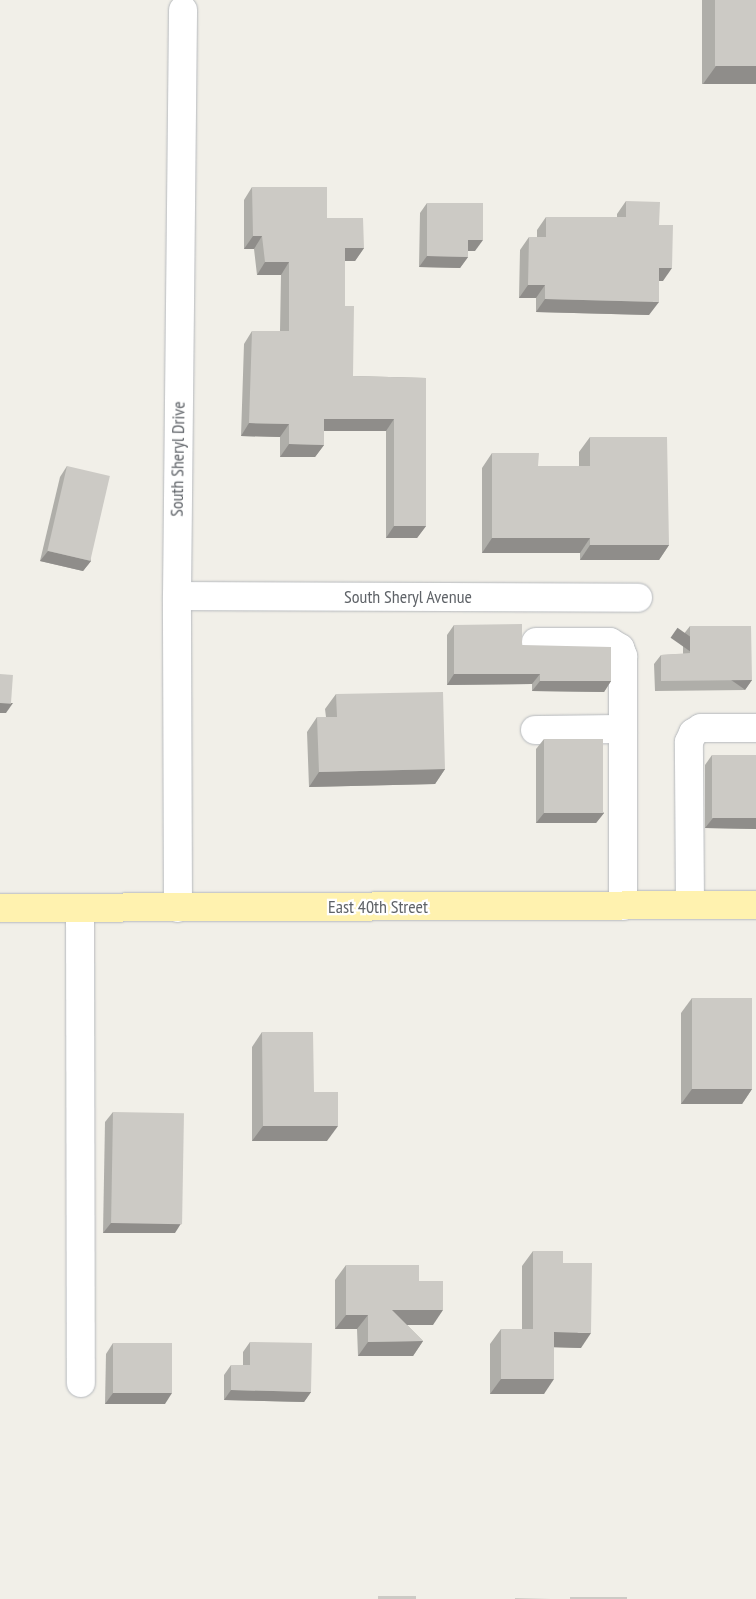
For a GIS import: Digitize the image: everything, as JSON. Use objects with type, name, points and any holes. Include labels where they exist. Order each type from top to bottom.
[{"type":"main road","name":"East 40th Street","points":[[0,908],[756,905]]},
{"type":"street","name":"South Sheryl Drive","points":[[178,908],[177,596],[183,10]]},
{"type":"street","name":"South Sheryl Avenue","points":[[177,596],[638,598]]},
{"type":"street","points":[[536,642],[610,642],[620,648],[623,656],[623,906]]},
{"type":"street","points":[[690,905],[689,742],[693,732],[702,728],[756,728]]},
{"type":"street","points":[[535,730],[623,729]]},
{"type":"street","points":[[80,908],[81,1384]]},
{"type":"building","points":[[715,0],[756,0],[756,66],[715,66]]},
{"type":"building","points":[[252,187],[327,187],[327,218],[363,218],[364,248],[345,248],[345,306],[354,306],[353,376],[426,378],[426,526],[394,526],[394,419],[324,419],[324,445],[289,444],[289,424],[249,423],[252,331],[289,331],[289,262],[265,262],[262,236],[253,236]]},
{"type":"building","points":[[626,201],[660,202],[659,225],[673,225],[672,268],[659,268],[659,302],[545,299],[545,285],[528,285],[529,237],[546,237],[546,217],[626,217]]},
{"type":"building","points":[[427,203],[483,203],[483,240],[468,240],[468,257],[427,256]]},
{"type":"building","points":[[590,437],[667,437],[669,545],[590,545],[590,538],[492,538],[492,453],[539,453],[538,466],[590,466]]},
{"type":"building","points":[[67,466],[110,476],[90,561],[47,551]]},
{"type":"building","points":[[522,624],[522,645],[611,647],[611,681],[540,681],[540,674],[454,674],[454,625]]},
{"type":"building","points":[[690,626],[751,626],[752,680],[661,681],[661,655],[690,653]]},
{"type":"building","points":[[0,674],[13,675],[11,704],[0,703]]},
{"type":"building","points":[[443,692],[445,769],[319,772],[317,717],[337,717],[336,694]]},
{"type":"building","points":[[544,739],[603,739],[603,813],[544,813]]},
{"type":"building","points":[[712,755],[756,755],[756,818],[712,818]]},
{"type":"building","points":[[692,998],[752,998],[752,1089],[692,1089]]},
{"type":"building","points":[[262,1032],[313,1032],[314,1092],[338,1092],[338,1126],[263,1126]]},
{"type":"building","points":[[113,1112],[184,1113],[182,1224],[111,1223]]},
{"type":"building","points":[[533,1251],[563,1251],[563,1263],[592,1263],[591,1333],[554,1332],[554,1379],[501,1379],[501,1329],[533,1329]]},
{"type":"building","points":[[346,1265],[419,1265],[419,1281],[443,1281],[443,1310],[392,1310],[423,1341],[368,1342],[368,1315],[346,1315]]},
{"type":"building","points":[[250,1342],[312,1343],[311,1392],[231,1390],[231,1365],[250,1365]]},
{"type":"building","points":[[113,1343],[172,1343],[172,1393],[113,1393]]},
{"type":"building","points":[[378,1596],[416,1596],[416,1599],[378,1599]]},
{"type":"building","points":[[570,1597],[627,1597],[627,1599],[570,1599]]},
{"type":"building","points":[[515,1598],[551,1599],[515,1599]]}]
